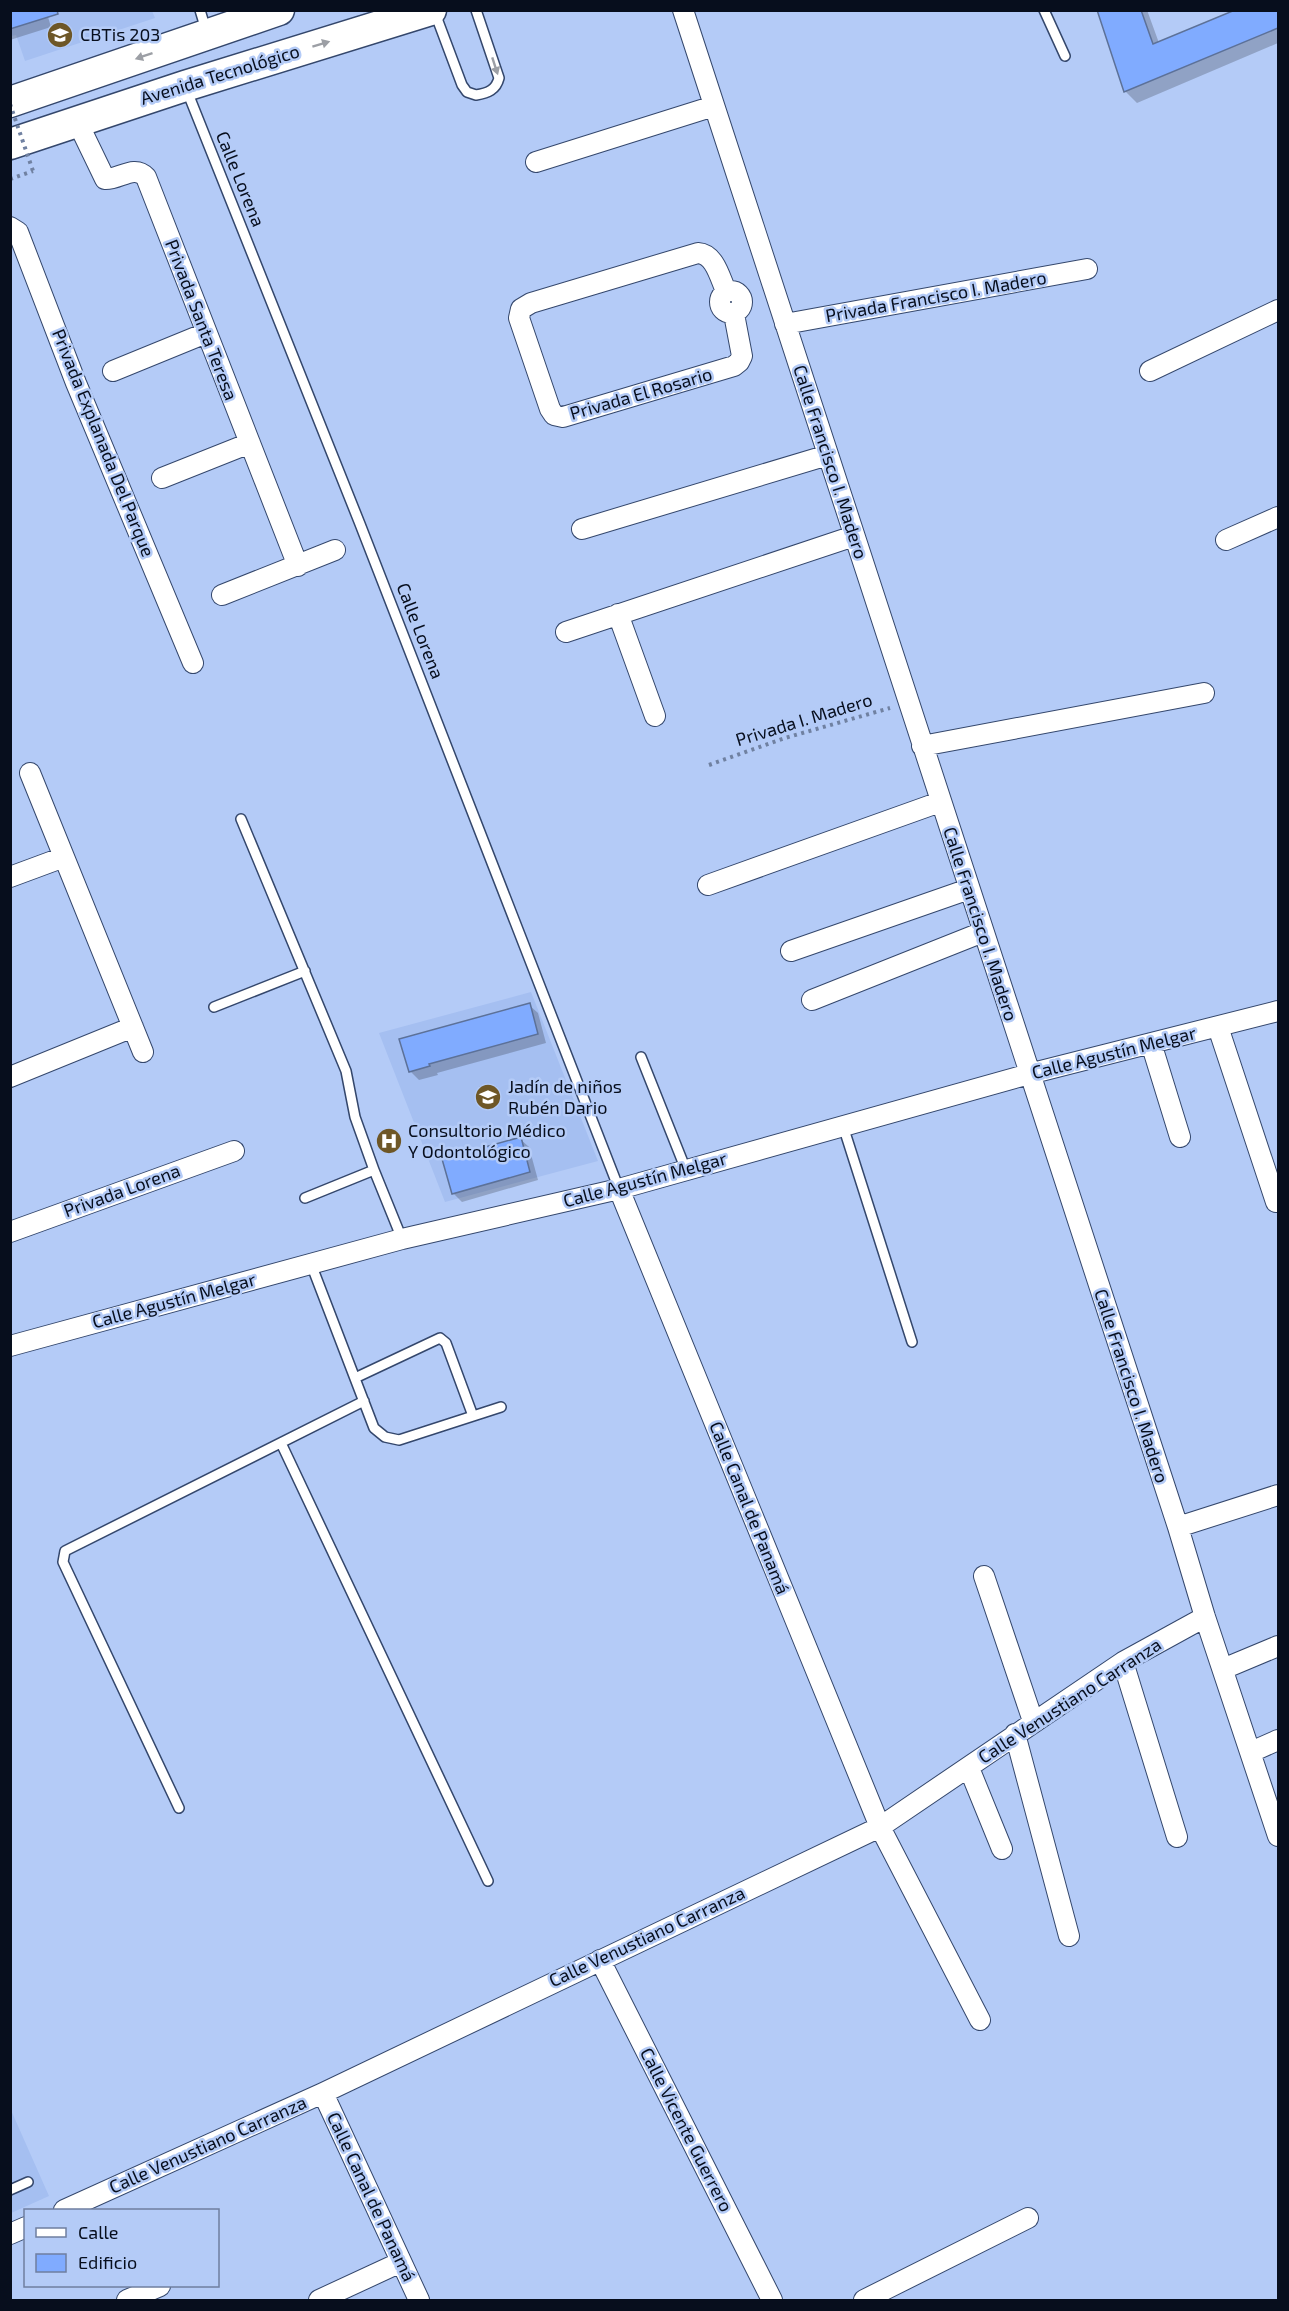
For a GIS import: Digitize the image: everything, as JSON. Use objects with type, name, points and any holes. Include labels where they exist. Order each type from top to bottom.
[{"type":"main road","points":[[10,103],[204,23],[235,21],[279,10]]},
{"type":"main road","name":"Avenida Tecnológico","points":[[10,144],[185,86],[348,22],[433,10]]},
{"type":"street","name":"Calle Francisco I. Madero","points":[[683,10],[1178,1527],[1204,1617],[1278,1836]]},
{"type":"street","points":[[536,162],[714,106]]},
{"type":"street","name":"Privada Santa Teresa","points":[[77,121],[105,179],[110,180],[135,171],[143,173],[146,177],[298,566]]},
{"type":"street","name":"Privada Explanada Del Parque","points":[[10,227],[16,228],[18,232],[76,383],[193,663]]},
{"type":"street","name":"Privada El Rosario","points":[[698,252],[711,259],[734,302],[742,356],[739,363],[728,369],[563,417],[554,415],[548,406],[519,318],[521,309],[526,305],[698,252]]},
{"type":"street","name":"Privada Francisco I. Madero","points":[[785,324],[1086,269]]},
{"type":"street","points":[[734,302],[775,293]]},
{"type":"street","points":[[1150,371],[1278,310]]},
{"type":"street","points":[[113,371],[206,333]]},
{"type":"street","points":[[162,478],[250,444]]},
{"type":"street","points":[[582,529],[828,455]]},
{"type":"street","points":[[1226,540],[1278,517]]},
{"type":"street","points":[[566,632],[854,536]]},
{"type":"street","points":[[222,595],[335,550]]},
{"type":"street","points":[[618,614],[655,716]]},
{"type":"street","points":[[922,746],[1204,693]]},
{"type":"street","points":[[30,773],[143,1052]]},
{"type":"street","points":[[708,885],[940,802]]},
{"type":"street","points":[[10,877],[64,857]]},
{"type":"street","points":[[791,951],[969,889]]},
{"type":"street","points":[[812,1000],[983,932]]},
{"type":"street","name":"Calle Agustín Melgar","points":[[10,1346],[402,1239],[619,1189],[1029,1074],[1278,1011]]},
{"type":"street","points":[[10,1077],[133,1027]]},
{"type":"street","points":[[1218,1027],[1276,1202]]},
{"type":"street","points":[[1151,1043],[1180,1137]]},
{"type":"street","name":"Privada Lorena","points":[[10,1232],[234,1150]]},
{"type":"street","name":"Calle Canal de Panamá","points":[[619,1189],[880,1827],[980,2020]]},
{"type":"street","points":[[1178,1527],[1278,1495]]},
{"type":"street","points":[[984,1576],[1034,1721]]},
{"type":"street","name":"Calle Venustiano Carranza","points":[[68,2209],[323,2094],[880,1827],[1123,1662],[1204,1617]]},
{"type":"street","points":[[1223,1670],[1278,1646]]},
{"type":"street","points":[[1123,1662],[1177,1837]]},
{"type":"street","points":[[1015,1734],[1068,1936]]},
{"type":"street","points":[[1251,1752],[1278,1740]]},
{"type":"street","points":[[969,1767],[1002,1849]]},
{"type":"street","name":"Calle Vicente Guerrero","points":[[600,1960],[772,2301]]},
{"type":"street","name":"Calle Canal de Panamá","points":[[323,2094],[419,2301]]},
{"type":"street","points":[[864,2301],[1028,2218]]},
{"type":"street","points":[[10,2234],[24,2228]]},
{"type":"street","points":[[319,2301],[400,2262]]},
{"type":"street","points":[[127,2301],[158,2287]]},
{"type":"lane","points":[[433,10],[462,85],[467,92],[476,96],[491,91],[497,86],[499,78],[476,10]]},
{"type":"lane","points":[[1044,10],[1065,56]]},
{"type":"lane","name":"Calle Lorena","points":[[185,86],[373,556],[619,1189]]},
{"type":"lane","points":[[241,819],[346,1071],[355,1117],[402,1239]]},
{"type":"lane","points":[[214,1007],[305,971]]},
{"type":"lane","points":[[641,1057],[686,1170]]},
{"type":"lane","points":[[843,1126],[912,1342]]},
{"type":"lane","points":[[305,1198],[374,1170]]},
{"type":"lane","points":[[311,1264],[374,1428],[386,1437],[399,1440],[501,1407]]},
{"type":"lane","points":[[355,1378],[440,1338],[446,1343],[473,1416]]},
{"type":"lane","points":[[179,1808],[63,1562],[65,1551],[364,1401]]},
{"type":"lane","points":[[281,1443],[488,1881]]},
{"type":"lane","points":[[10,2190],[28,2182]]},
{"type":"path","points":[[10,103],[33,171],[10,179]]},
{"type":"path","name":"Privada I. Madero","points":[[709,765],[785,738],[908,703]]},
{"type":"shaded area","name":"CBTis 203","points":[[10,11],[152,11],[155,18],[25,61],[16,35],[11,36]]},
{"type":"shaded area","name":"Jadín de niños Rubén Dario","points":[[531,992],[598,1161],[445,1202],[379,1033]]},
{"type":"shaded area","points":[[10,2108],[49,2196],[11,2213],[10,2213]]},
{"type":"building","points":[[10,10],[57,10],[58,14],[10,29]]},
{"type":"building","points":[[1097,10],[1141,10],[1153,44],[1235,10],[1278,10],[1278,28],[1124,92]]},
{"type":"building","points":[[530,1003],[538,1034],[429,1064],[430,1066],[409,1072],[399,1039]]},
{"type":"building","points":[[521,1137],[530,1172],[452,1194],[442,1159]]},
{"type":"place","name":"CBTis 203","points":[[60,35]]},
{"type":"place","name":"Jadín de niños Rubén Dario","points":[[488,1097]]},
{"type":"place","name":"Consultorio Médico Y Odontológico","points":[[389,1141]]}]
